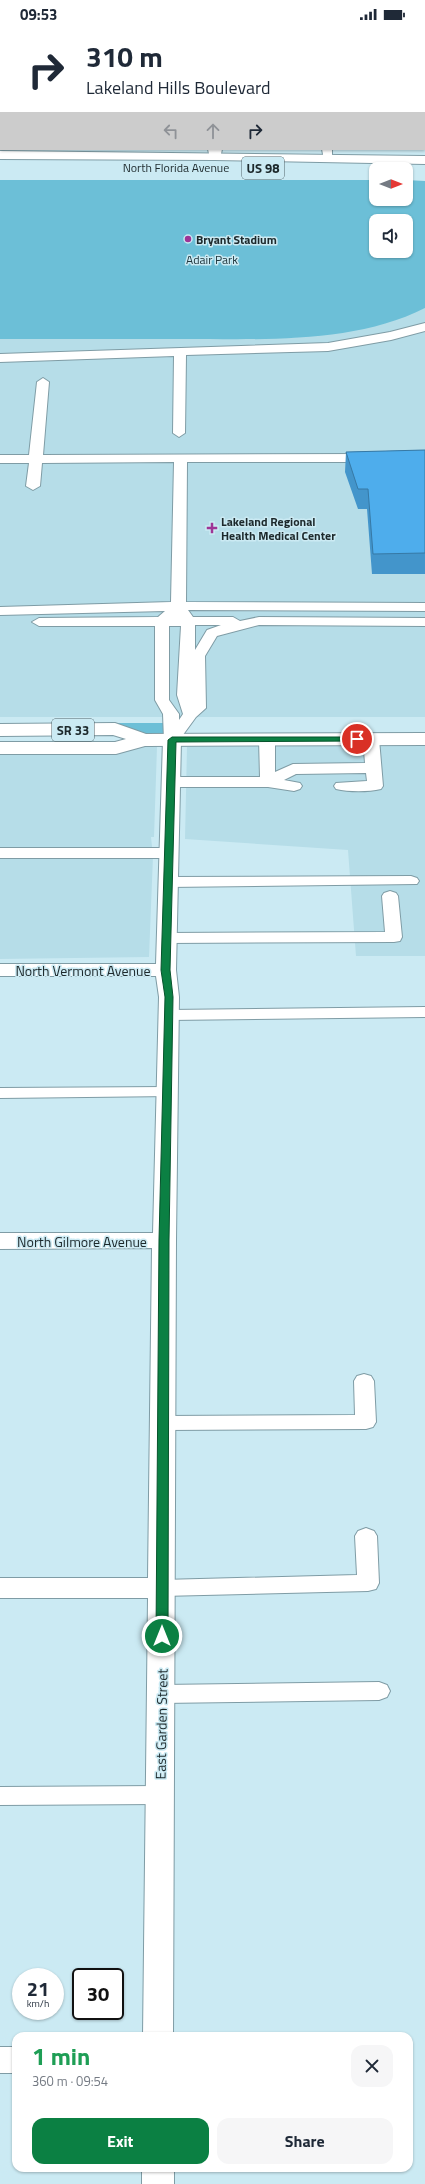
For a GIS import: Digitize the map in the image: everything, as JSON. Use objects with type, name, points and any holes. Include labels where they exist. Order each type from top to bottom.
[{"type":"street","name":"North Florida Avenue","points":[[0,155],[215,152],[328,153],[425,160]]},
{"type":"street","points":[[149,166],[215,152]]},
{"type":"street","name":"North Florida Avenue","points":[[0,167],[149,166],[369,171]]},
{"type":"street","points":[[413,172],[425,172]]},
{"type":"street","name":"SR 33","points":[[0,730],[115,729],[144,740]]},
{"type":"street","name":"SR 33","points":[[0,748],[116,748],[144,740],[425,739]]},
{"type":"street","name":"East Garden Street","points":[[158,2032],[164,1423],[164,1240],[169,1015],[166,970],[172,740]]},
{"type":"street","name":"North Vermont Avenue","points":[[0,970],[166,970]]},
{"type":"street","name":"North Gilmore Avenue","points":[[0,1241],[164,1240]]},
{"type":"street","points":[[0,1588],[162,1588]]},
{"type":"street","points":[[0,2060],[12,2060]]},
{"type":"street","points":[[158,2172],[158,2184]]},
{"type":"lane","points":[[0,358],[328,347],[391,336],[425,327]]},
{"type":"lane","points":[[179,433],[180,351]]},
{"type":"lane","points":[[33,486],[43,382]]},
{"type":"lane","points":[[181,458],[178,606],[188,621],[185,671],[186,708],[191,714]]},
{"type":"lane","points":[[0,459],[386,458]]},
{"type":"lane","points":[[172,740],[171,714],[162,700],[162,621],[178,606]]},
{"type":"lane","points":[[0,611],[178,606],[348,608],[425,607]]},
{"type":"lane","points":[[172,740],[191,714],[199,708],[198,656],[212,633],[230,627],[259,621]]},
{"type":"lane","points":[[0,622],[425,622]]},
{"type":"lane","points":[[267,739],[268,782]]},
{"type":"lane","points":[[342,786],[375,786],[371,739]]},
{"type":"lane","points":[[268,782],[293,769],[373,768]]},
{"type":"lane","points":[[171,782],[268,782],[294,786]]},
{"type":"lane","points":[[0,853],[169,853]]},
{"type":"lane","points":[[168,882],[411,881]]},
{"type":"lane","points":[[167,938],[394,937],[390,896]]},
{"type":"lane","points":[[169,1015],[425,1012]]},
{"type":"lane","points":[[0,1093],[167,1092]]},
{"type":"lane","points":[[164,1423],[366,1422],[364,1381]]},
{"type":"lane","points":[[162,1588],[368,1583],[366,1536]]},
{"type":"lane","points":[[161,1694],[379,1691]]},
{"type":"lane","points":[[0,1796],[160,1795]]},
{"type":"shaded area","name":"Lakeland Regional Health Medical Center","points":[[425,308],[425,717],[0,717],[0,339],[290,338],[358,329],[385,323]]},
{"type":"shaded area","points":[[425,745],[425,956],[356,956],[348,850],[185,839],[187,747]]},
{"type":"shaded area","points":[[0,747],[157,747],[154,837],[151,837],[153,856],[149,957],[0,959]]},
{"type":"green space","name":"Bryant Stadium","points":[[0,180],[369,180],[369,206],[413,206],[413,180],[425,181],[425,308],[397,320],[338,334],[276,339],[0,339]]},
{"type":"green space","points":[[0,723],[181,723],[179,733],[0,733]]},
{"type":"building","points":[[425,450],[425,553],[373,554],[368,489],[358,489],[346,452]]},
{"type":"place","name":"Bryant Stadium","points":[[188,239]]},
{"type":"place","name":"Lakeland Regional Health Medical Center","points":[[212,528]]},
{"type":"route","points":[[162,1636],[164,1240],[169,997],[166,970],[172,740],[357,739]]},
{"type":"park label","name":"Adair Park","points":[[212,259]]}]
